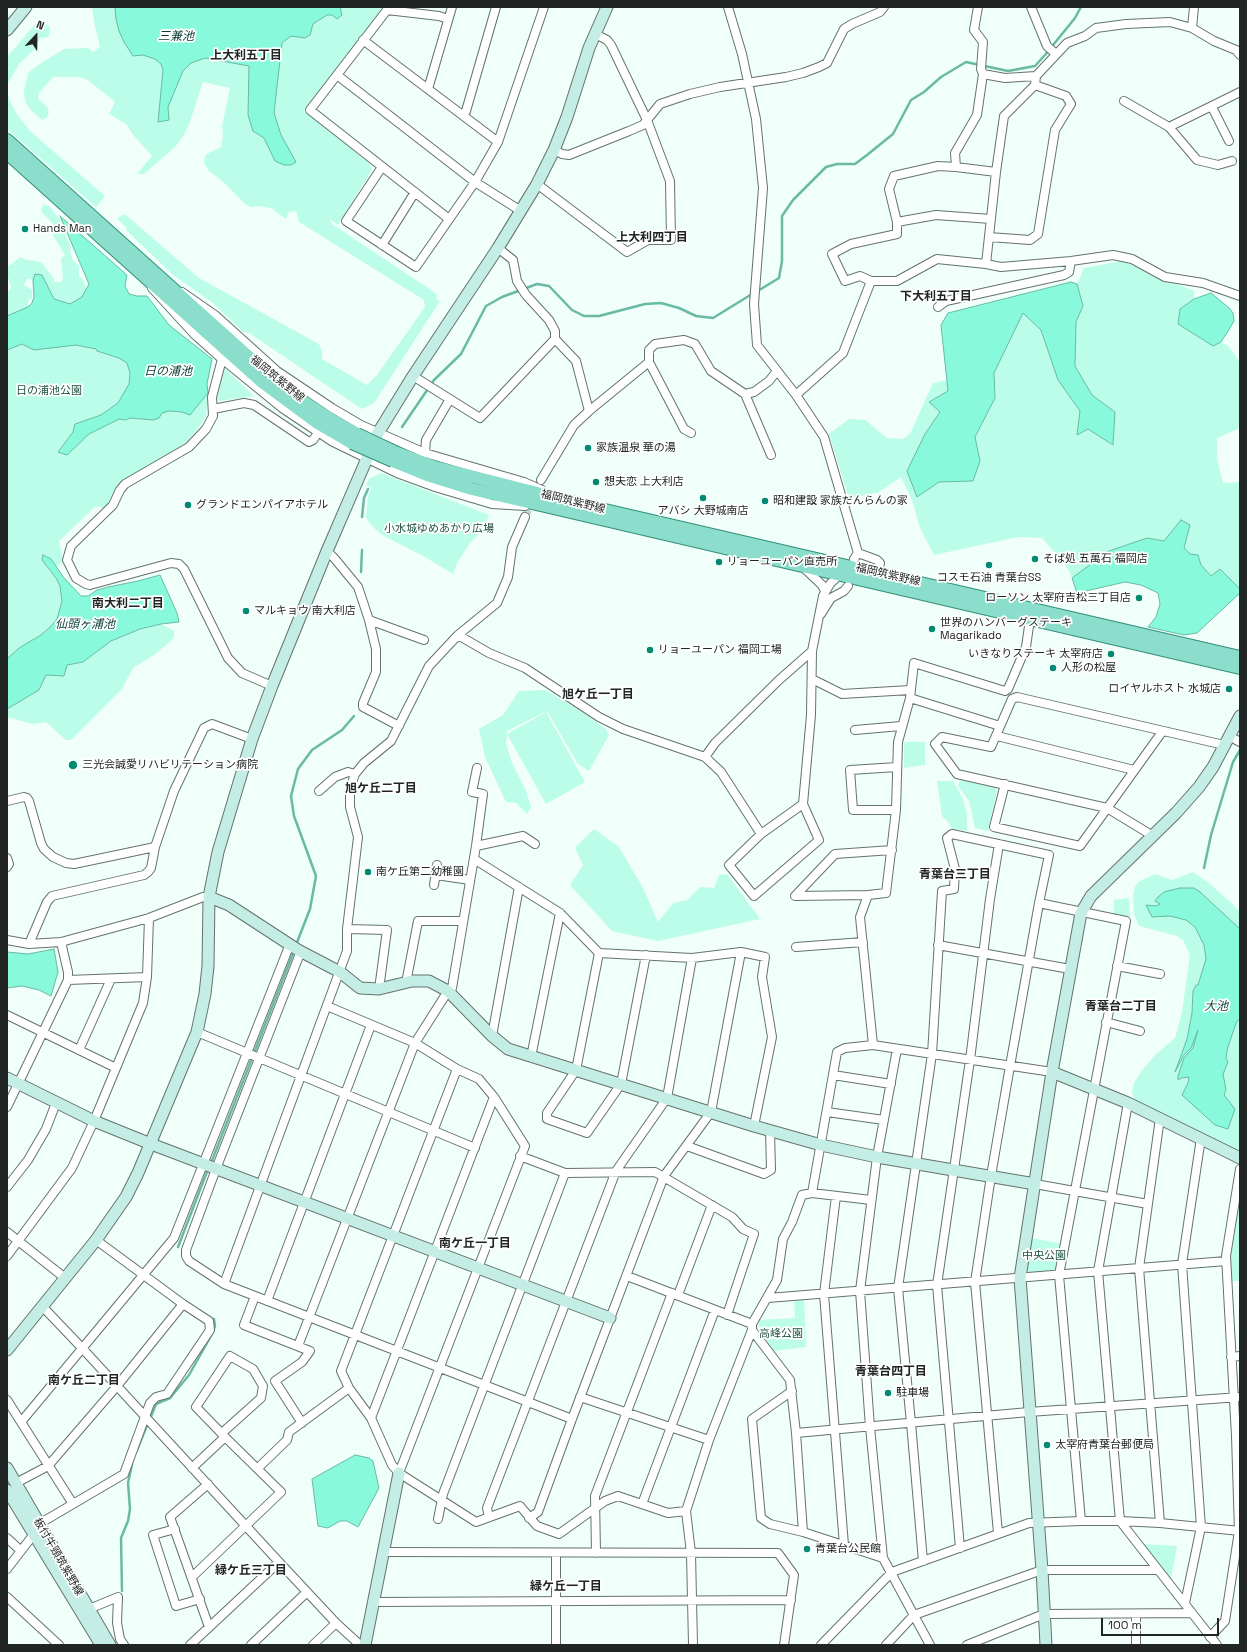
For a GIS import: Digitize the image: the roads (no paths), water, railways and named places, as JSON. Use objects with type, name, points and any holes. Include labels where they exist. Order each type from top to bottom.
[{"type":"main road","name":"福岡筑紫野線","points":[[7,140],[270,376],[355,438]]},
{"type":"main road","name":"福岡筑紫野線","points":[[7,153],[262,382],[316,422],[355,438],[427,475],[472,488],[556,503],[878,572],[1240,657]]},
{"type":"main road","name":"福岡筑紫野線","points":[[556,503],[801,565],[1240,668]]},
{"type":"street","points":[[428,89],[452,7]]},
{"type":"street","points":[[463,115],[466,111],[496,7]]},
{"type":"street","points":[[382,167],[346,221],[416,267],[475,182],[498,142],[544,7]]},
{"type":"street","points":[[7,1350],[96,1240],[126,1196],[138,1173],[197,1032],[206,994],[209,897],[218,852],[252,739],[272,686],[327,551],[378,433],[413,376],[521,212],[537,184],[554,150],[567,117],[595,34],[607,7]]},
{"type":"street","points":[[728,7],[742,54],[756,118],[763,188],[754,304],[757,345],[796,395],[824,437],[856,556],[877,560],[880,563],[878,572]]},
{"type":"street","points":[[554,150],[562,154],[569,155],[629,132],[643,125],[660,104],[690,94],[748,82],[803,73],[827,63],[844,29],[880,12],[884,7]]},
{"type":"street","points":[[956,167],[955,153],[977,115],[982,72],[981,55],[983,42],[974,30],[978,7]]},
{"type":"street","points":[[1031,7],[1047,46],[1056,54]]},
{"type":"street","points":[[1192,28],[1194,7]]},
{"type":"street","points":[[7,30],[22,8]]},
{"type":"street","points":[[448,19],[439,16],[387,10],[310,110],[449,218]]},
{"type":"street","points":[[986,264],[1004,116],[1035,85],[1036,76],[1067,42],[1085,36],[1096,28],[1148,22],[1170,22],[1192,28],[1239,51]]},
{"type":"street","points":[[537,184],[627,252],[648,240],[672,240],[670,181],[647,120],[611,45],[607,40],[595,34]]},
{"type":"street","points":[[363,40],[498,142]]},
{"type":"street","points":[[982,72],[1006,78],[1036,76]]},
{"type":"street","points":[[337,75],[475,182],[521,212]]},
{"type":"street","points":[[989,237],[1030,240],[1038,234],[1054,130],[1071,104],[1066,96],[1035,85]]},
{"type":"street","points":[[1169,127],[1240,92]]},
{"type":"street","points":[[1124,101],[1169,127],[1198,160],[1218,166],[1232,162]]},
{"type":"street","points":[[1212,107],[1229,141]]},
{"type":"street","points":[[996,172],[938,166],[894,176],[889,189],[897,222],[897,234],[851,244],[832,254],[845,280],[860,276],[871,281],[897,281],[937,259],[1001,267],[1071,261],[1113,255],[1132,259],[1165,277],[1203,283],[1240,296]]},
{"type":"street","points":[[382,245],[415,192]]},
{"type":"street","points":[[897,222],[936,215],[991,219]]},
{"type":"street","points":[[413,376],[480,418],[555,339],[555,332],[549,320],[526,295],[517,281],[513,260],[498,248]]},
{"type":"street","points":[[938,307],[946,301],[1064,275],[1069,272],[1071,261]]},
{"type":"street","points":[[140,273],[157,296],[194,334],[222,359],[282,408],[366,460],[435,487],[492,504],[556,503]]},
{"type":"street","points":[[796,395],[843,353],[871,281]]},
{"type":"street","points":[[168,284],[191,297],[278,371],[331,410],[378,433],[425,453],[524,482],[556,503]]},
{"type":"street","points":[[555,339],[576,361],[589,411]]},
{"type":"street","points":[[691,433],[684,429],[649,362],[649,350],[655,344],[684,340],[695,344],[711,371],[745,394],[772,456]]},
{"type":"street","points":[[222,359],[212,397],[213,416],[206,429],[189,447],[125,484],[120,490],[113,506],[71,546],[67,560],[76,578],[90,585],[171,563],[179,564],[184,569],[228,658],[242,673],[272,686]]},
{"type":"street","points":[[541,480],[574,425],[649,362]]},
{"type":"street","points":[[745,394],[754,392],[769,381],[777,371]]},
{"type":"street","points":[[425,453],[426,440],[450,400]]},
{"type":"street","points":[[213,408],[249,403],[307,441],[311,442],[319,431]]},
{"type":"street","points":[[224,1284],[347,951],[347,929],[358,837],[350,801],[350,789],[355,774],[364,763],[391,742],[429,666],[458,635],[491,609],[501,597],[508,577],[512,547],[525,517]]},
{"type":"street","points":[[327,551],[358,587],[369,620],[376,649],[376,672],[363,703],[363,707],[399,726]]},
{"type":"street","points":[[801,565],[822,585],[825,591]]},
{"type":"street","points":[[803,804],[761,834],[729,865],[754,896],[819,840],[803,804],[812,715],[812,651],[816,624],[825,591],[840,574]]},
{"type":"street","points":[[816,624],[831,598],[844,591],[848,586]]},
{"type":"street","points":[[892,850],[835,854],[795,896],[868,895],[886,893],[892,850],[896,810],[898,742],[910,694],[914,663],[1005,691],[1008,689],[1026,647],[1030,619]]},
{"type":"street","points":[[369,620],[424,640]]},
{"type":"street","points":[[458,635],[489,653],[525,668],[599,717],[623,729],[705,757],[721,772],[761,834]]},
{"type":"street","points":[[705,757],[715,743],[741,716],[812,651]]},
{"type":"street","points":[[812,679],[842,694],[910,694],[1000,726]]},
{"type":"street","points":[[1152,836],[1107,808],[956,774],[935,744],[942,737],[991,747],[1012,699],[1017,698],[1162,732],[1240,742]]},
{"type":"street","points":[[1046,1645],[1042,1570],[1020,1278],[1052,1072],[1081,913],[1091,896],[1176,813],[1199,787],[1213,767],[1240,716]]},
{"type":"street","points":[[29,944],[47,902],[52,896],[144,875],[148,872],[151,868],[155,847],[174,791],[204,728],[212,724],[252,739]]},
{"type":"street","points":[[855,730],[901,726]]},
{"type":"street","points":[[1005,784],[994,827],[1080,846],[1162,732]]},
{"type":"street","points":[[997,736],[1134,770]]},
{"type":"street","points":[[896,810],[853,810],[850,770],[897,767]]},
{"type":"street","points":[[298,1346],[415,1043],[448,991],[452,988],[474,859],[483,794],[472,792],[477,768]]},
{"type":"street","points":[[319,791],[335,777],[348,772],[355,774]]},
{"type":"street","points":[[7,801],[24,797],[27,798],[44,849],[53,857],[66,863],[74,864],[155,847]]},
{"type":"street","points":[[923,1561],[898,1288],[932,1054],[942,891],[954,889],[955,869],[947,838],[952,834],[1049,855],[1028,961],[991,1176],[976,1282],[986,1416],[998,1533]]},
{"type":"street","points":[[476,846],[523,836],[535,844]]},
{"type":"street","points":[[960,1548],[937,1285],[970,1060],[982,953],[999,844]]},
{"type":"street","points":[[7,858],[9,864],[7,867]]},
{"type":"street","points":[[474,859],[560,913],[599,953],[692,958],[742,952],[765,957],[762,977],[772,1037],[754,1126]]},
{"type":"street","points":[[434,885],[437,865]]},
{"type":"street","points":[[436,875],[470,880]]},
{"type":"street","points":[[492,1036],[519,887]]},
{"type":"street","points":[[868,895],[860,917],[873,1044]]},
{"type":"street","points":[[7,940],[29,944],[61,942],[149,918],[209,897],[229,904],[301,951],[340,972],[360,988],[379,989],[406,982],[429,981],[448,991],[492,1036],[508,1049],[530,1057],[754,1126],[821,1145],[876,1157],[1148,1204]]},
{"type":"street","points":[[1039,903],[1081,913],[1126,921],[1093,1088],[1059,1274],[1081,1521]]},
{"type":"street","points":[[530,1057],[560,913]]},
{"type":"street","points":[[7,1256],[72,1168],[94,1121],[143,1003],[147,977],[149,918]]},
{"type":"street","points":[[406,982],[418,921],[463,921]]},
{"type":"street","points":[[347,929],[387,930],[379,989]]},
{"type":"street","points":[[7,1108],[68,980],[68,972],[61,942]]},
{"type":"street","points":[[796,947],[863,942]]},
{"type":"street","points":[[20,1422],[174,1238],[290,944]]},
{"type":"street","points":[[938,945],[1070,969]]},
{"type":"street","points":[[301,951],[216,1168],[186,1250],[186,1256],[189,1261],[224,1284],[572,1419]]},
{"type":"street","points":[[530,1518],[538,1512],[664,1176],[711,1112],[742,952]]},
{"type":"street","points":[[599,953],[576,1070],[547,1113],[547,1119],[587,1133],[621,1084],[646,955]]},
{"type":"street","points":[[489,1517],[487,1508],[616,1172],[667,1098],[692,958]]},
{"type":"street","points":[[1117,966],[1160,974]]},
{"type":"street","points":[[68,980],[147,977]]},
{"type":"street","points":[[78,1050],[111,978]]},
{"type":"street","points":[[327,1006],[415,1043],[457,1069],[479,1079],[494,1097],[525,1146],[399,1473],[365,1645]]},
{"type":"street","points":[[7,1015],[116,1068]]},
{"type":"street","points":[[1106,1022],[1140,1032]]},
{"type":"street","points":[[267,1301],[372,1025]]},
{"type":"street","points":[[197,1032],[475,1148]]},
{"type":"street","points":[[812,1193],[837,1052],[845,1048],[873,1044],[897,1049],[1052,1072],[1128,1103],[1240,1158]]},
{"type":"street","points":[[897,1049],[876,1157],[860,1291],[870,1427],[883,1558],[892,1572],[930,1645]]},
{"type":"street","points":[[457,1069],[340,1371],[349,1388],[370,1418],[392,1466],[399,1473],[476,1522],[520,1506],[537,1526],[559,1534],[605,1501],[618,1496],[668,1513],[686,1511]]},
{"type":"street","points":[[833,1075],[890,1084]]},
{"type":"street","points":[[7,1078],[94,1121],[150,1144],[610,1318]]},
{"type":"street","points":[[370,1418],[494,1097]]},
{"type":"street","points":[[7,1187],[28,1160],[46,1129],[56,1103]]},
{"type":"street","points":[[1128,1103],[1098,1271],[1120,1521],[1217,1645]]},
{"type":"street","points":[[827,1112],[884,1120]]},
{"type":"street","points":[[1160,1118],[1139,1268],[1160,1523]]},
{"type":"street","points":[[687,1146],[764,1174],[771,1170],[770,1130]]},
{"type":"street","points":[[1185,1603],[1201,1527],[1182,1264],[1200,1138]]},
{"type":"street","points":[[520,1156],[565,1173],[654,1172],[664,1176],[732,1217],[743,1229],[754,1234],[727,1315]]},
{"type":"street","points":[[1210,1637],[1225,1621],[1239,1531],[1238,1436],[1236,1397],[1231,1357],[1226,1261],[1240,1168]]},
{"type":"street","points":[[438,1519],[443,1494],[565,1173]]},
{"type":"street","points":[[693,1645],[691,1553],[686,1511],[709,1440],[752,1327],[777,1280],[783,1239],[792,1222],[802,1195],[812,1193],[871,1200]]},
{"type":"street","points":[[836,1196],[824,1294],[844,1545]]},
{"type":"street","points":[[596,1553],[594,1496],[626,1412],[712,1205]]},
{"type":"street","points":[[7,1232],[65,1278]]},
{"type":"street","points":[[39,1524],[124,1474],[150,1403],[156,1397],[167,1394],[210,1330],[209,1321],[183,1304],[96,1240]]},
{"type":"street","points":[[768,1298],[1226,1261]]},
{"type":"street","points":[[627,1276],[727,1315],[752,1327],[790,1380],[796,1433],[803,1532]]},
{"type":"street","points":[[255,1296],[244,1325],[310,1351],[302,1362],[275,1381],[302,1423]]},
{"type":"street","points":[[11,1487],[48,1466],[117,1386],[183,1304]]},
{"type":"street","points":[[42,1306],[336,1623],[360,1645]]},
{"type":"street","points":[[642,1504],[714,1310]]},
{"type":"street","points":[[192,1468],[223,1435],[261,1398],[263,1386],[253,1369],[230,1356],[196,1407],[223,1435],[281,1492],[192,1577]]},
{"type":"street","points":[[1231,1357],[1240,1356]]},
{"type":"street","points":[[258,1468],[287,1440],[289,1432],[349,1388]]},
{"type":"street","points":[[792,1391],[752,1419],[756,1478],[761,1518],[770,1524],[803,1532],[883,1558]]},
{"type":"street","points":[[580,1397],[709,1440]]},
{"type":"street","points":[[796,1433],[1029,1412],[1236,1397]]},
{"type":"street","points":[[7,1400],[73,1504]]},
{"type":"street","name":"板付牛頸筑紫野線","points":[[7,1468],[11,1487],[34,1534],[101,1645]]},
{"type":"street","points":[[208,1484],[170,1517],[209,1627]]},
{"type":"street","name":"板付牛頸筑紫野線","points":[[11,1487],[39,1524],[110,1645]]},
{"type":"street","points":[[822,1645],[892,1572],[1029,1523],[1120,1521],[1160,1523],[1239,1531]]},
{"type":"street","points":[[175,1529],[153,1535],[176,1606],[200,1599]]},
{"type":"street","points":[[7,1569],[20,1550],[34,1534]]},
{"type":"street","points":[[7,1538],[20,1550]]},
{"type":"street","points":[[383,1552],[778,1553],[794,1575],[784,1645]]},
{"type":"street","points":[[556,1553],[556,1645]]},
{"type":"street","points":[[190,1645],[279,1562]]},
{"type":"street","points":[[886,1645],[914,1615],[1042,1570],[1158,1570]]},
{"type":"street","points":[[251,1645],[308,1592]]},
{"type":"street","points":[[7,1597],[59,1645]]},
{"type":"street","points":[[88,1609],[118,1597],[117,1623],[120,1639],[124,1645]]},
{"type":"street","points":[[374,1602],[791,1600]]},
{"type":"street","points":[[968,1645],[1044,1614],[1192,1613]]},
{"type":"street","points":[[1136,1614],[1136,1645]]},
{"type":"street","points":[[313,1645],[336,1623]]},
{"type":"water","name":"三兼池","points":[[115,7],[340,7],[342,15],[337,19],[332,15],[327,15],[313,24],[310,35],[305,38],[291,36],[282,43],[274,113],[281,135],[296,162],[291,165],[284,165],[275,161],[264,138],[253,131],[248,115],[249,66],[205,58],[191,63],[183,71],[168,107],[169,120],[158,122],[163,70],[161,64],[155,59],[143,55],[133,56],[119,31]]},
{"type":"water","name":"日の浦池","points":[[60,216],[127,275],[125,286],[129,294],[147,296],[169,325],[212,359],[207,384],[208,393],[190,415],[182,412],[169,411],[162,413],[159,418],[153,420],[130,418],[126,420],[119,419],[89,434],[67,455],[58,452],[73,432],[75,424],[101,415],[118,403],[129,384],[130,373],[127,363],[119,358],[97,351],[96,349],[76,345],[34,350],[22,344],[7,350],[7,316],[28,307],[32,303],[34,297],[33,280],[35,274],[42,275],[54,299],[70,304],[82,297],[89,284]]},
{"type":"water","points":[[1071,282],[1077,284],[1083,306],[1076,322],[1075,366],[1092,395],[1115,412],[1113,445],[1088,429],[1077,435],[1080,411],[1058,380],[1041,330],[1023,313],[994,373],[995,398],[975,437],[980,461],[973,481],[939,482],[917,497],[907,471],[925,434],[940,412],[929,402],[948,391],[941,325],[948,313]]},
{"type":"water","points":[[1211,293],[1229,308],[1233,313],[1234,321],[1221,342],[1213,346],[1178,324],[1180,309],[1194,299]]},
{"type":"water","points":[[1181,520],[1190,525],[1184,548],[1190,554],[1198,555],[1201,565],[1211,576],[1220,569],[1240,589],[1240,593],[1197,633],[1184,635],[1148,627],[1156,617],[1160,604],[1158,593],[1141,585],[1125,582],[1077,593],[1072,578],[1109,551],[1147,538],[1164,541]]},
{"type":"water","name":"仙頭ヶ浦池","points":[[43,555],[51,559],[64,578],[81,596],[88,596],[97,590],[160,575],[177,613],[179,622],[161,624],[140,629],[111,641],[83,662],[67,665],[64,676],[46,675],[39,690],[7,709],[7,659],[19,648],[41,635],[50,627],[57,619],[62,601],[60,586],[56,578],[42,560]]},
{"type":"water","name":"大池","points":[[1180,888],[1194,888],[1200,892],[1240,929],[1240,1019],[1237,1021],[1227,1050],[1226,1058],[1228,1062],[1223,1074],[1226,1090],[1224,1095],[1235,1109],[1228,1129],[1215,1125],[1182,1095],[1188,1083],[1189,1077],[1178,1080],[1178,1076],[1184,1058],[1193,1048],[1198,1030],[1191,1048],[1184,1055],[1175,1072],[1187,1039],[1192,1013],[1193,991],[1196,985],[1198,985],[1206,959],[1204,945],[1195,927],[1186,920],[1170,916],[1152,917],[1146,905],[1156,906],[1160,904],[1155,901],[1164,892]]},
{"type":"water","points":[[54,949],[58,972],[51,996],[39,990],[22,986],[7,988],[7,952],[28,954]]},
{"type":"water","points":[[355,1455],[369,1458],[373,1461],[379,1488],[358,1527],[347,1521],[340,1521],[328,1528],[318,1526],[312,1479]]},
{"type":"waterway","points":[[756,292],[779,278],[782,261],[782,216],[793,200],[826,167],[837,164],[855,164],[893,134],[911,100],[924,92],[941,77],[966,62],[1008,71],[1035,66],[1075,18],[1081,7]]},
{"type":"waterway","points":[[402,427],[434,380],[461,354],[486,306],[502,297],[537,284],[549,286],[572,310],[584,316],[599,316],[645,304],[661,303],[679,308],[696,316],[713,318],[752,294]]},
{"type":"waterway","points":[[362,517],[364,498],[368,489]]},
{"type":"waterway","points":[[361,572],[362,550]]},
{"type":"waterway","points":[[296,945],[310,909],[316,876],[294,816],[291,796],[298,769],[312,750],[342,730],[354,716]]},
{"type":"waterway","points":[[1204,868],[1211,835],[1233,762],[1240,750]]},
{"type":"waterway","points":[[211,1163],[294,951]]},
{"type":"waterway","points":[[178,1247],[208,1169]]},
{"type":"waterway","points":[[150,1419],[156,1404],[170,1398],[189,1375],[212,1334],[215,1326],[214,1319]]},
{"type":"waterway","points":[[137,1450],[148,1423]]},
{"type":"waterway","points":[[122,1591],[121,1538],[128,1521],[130,1509],[128,1483],[132,1464]]},
{"type":"tunnel","points":[[525,517],[541,480]]},
{"type":"place","name":"Hands Man","points":[[25,229]]},
{"type":"place","name":"家族温泉 華の湯","points":[[588,448]]},
{"type":"place","name":"想夫恋 上大利店","points":[[596,482]]},
{"type":"place","name":"アバシ 大野城南店","points":[[703,498]]},
{"type":"place","name":"昭和建設 家族だんらんの家","points":[[765,501]]},
{"type":"place","name":"グランドエンパイアホテル","points":[[188,505]]},
{"type":"place","name":"そば処 五萬石 福岡店","points":[[1035,559]]},
{"type":"place","name":"リョーユーパン直売所","points":[[719,562]]},
{"type":"place","name":"コスモ石油 青葉台SS","points":[[989,565]]},
{"type":"place","name":"ローソン 太宰府吉松三丁目店","points":[[1139,598]]},
{"type":"place","name":"マルキョウ 南大利店","points":[[246,611]]},
{"type":"place","name":"世界のハンバーグステーキ Magarikado","points":[[932,629]]},
{"type":"place","name":"リョーユーパン 福岡工場","points":[[650,650]]},
{"type":"place","name":"いきなりステーキ 太宰府店","points":[[1111,654]]},
{"type":"place","name":"人形の松屋","points":[[1053,668]]},
{"type":"place","name":"ロイヤルホスト 水城店","points":[[1229,689]]},
{"type":"place","name":"三光会誠愛リハビリテーション病院","points":[[73,765]]},
{"type":"place","name":"南ケ丘第二幼稚園","points":[[368,872]]},
{"type":"place","name":"駐車場","points":[[888,1393]]},
{"type":"place","name":"太宰府青葉台郵便局","points":[[1047,1445]]},
{"type":"place","name":"青葉台公民館","points":[[807,1549]]},
{"type":"district","name":"上大利五丁目","points":[[246,56]]},
{"type":"district","name":"上大利四丁目","points":[[652,238]]},
{"type":"district","name":"下大利五丁目","points":[[936,297]]},
{"type":"district","name":"南大利二丁目","points":[[128,604]]},
{"type":"district","name":"旭ケ丘一丁目","points":[[598,695]]},
{"type":"district","name":"旭ケ丘二丁目","points":[[381,789]]},
{"type":"district","name":"青葉台三丁目","points":[[955,875]]},
{"type":"district","name":"青葉台二丁目","points":[[1121,1007]]},
{"type":"district","name":"南ケ丘一丁目","points":[[475,1244]]},
{"type":"district","name":"青葉台四丁目","points":[[891,1372]]},
{"type":"district","name":"南ケ丘二丁目","points":[[84,1381]]},
{"type":"district","name":"緑ケ丘三丁目","points":[[251,1571]]},
{"type":"district","name":"緑ケ丘一丁目","points":[[566,1587]]},
{"type":"park label","name":"日の浦池公園","points":[[49,391]]},
{"type":"park label","name":"小水城ゆめあかり広場","points":[[439,529]]},
{"type":"park label","name":"中央公園","points":[[1044,1256]]},
{"type":"park label","name":"高峰公園","points":[[781,1334]]}]
